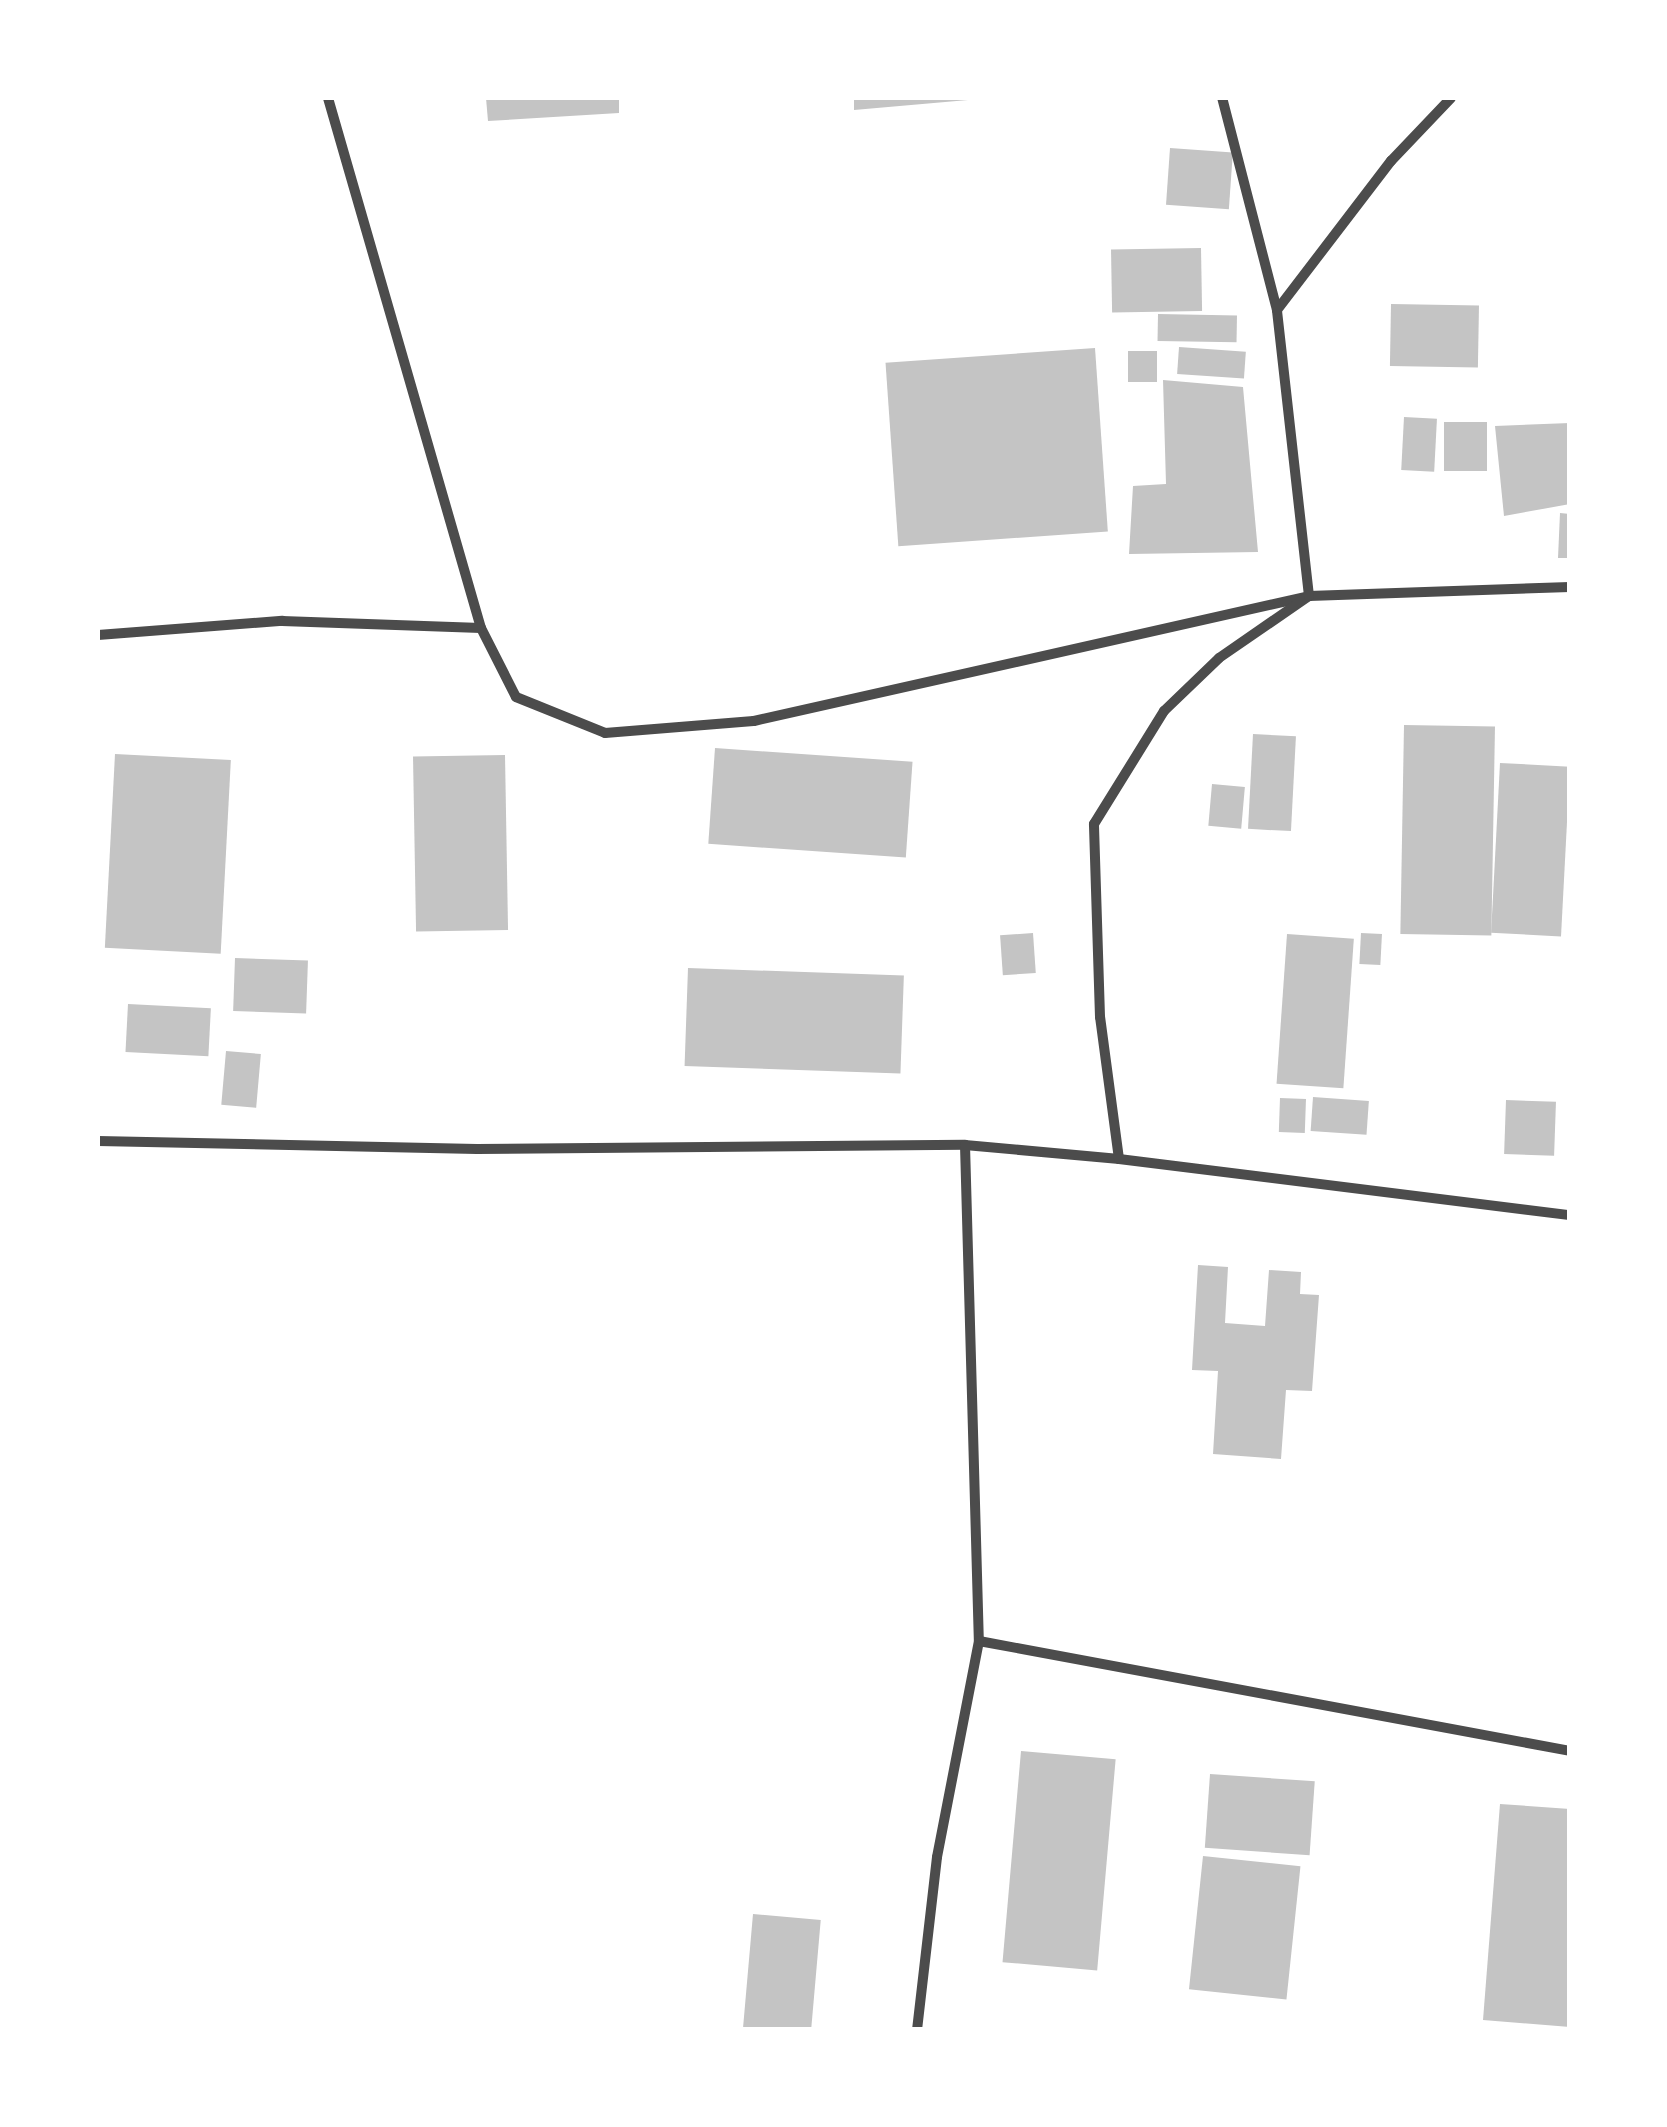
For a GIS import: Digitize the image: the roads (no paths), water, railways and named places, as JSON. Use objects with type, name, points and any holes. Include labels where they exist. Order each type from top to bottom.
[{"type":"street","points":[[328,98],[481,628],[516,697],[605,734],[754,721],[1308,596],[1570,587]]},
{"type":"street","points":[[1222,98],[1277,310],[1308,596]]},
{"type":"street","points":[[1277,310],[1391,160],[1452,98]]},
{"type":"street","points":[[1119,1159],[1100,1016],[1094,824],[1164,711],[1218,658],[1308,596]]},
{"type":"street","points":[[98,634],[282,621],[481,628]]},
{"type":"street","points":[[98,1141],[477,1149],[966,1145],[1119,1159],[1570,1216]]},
{"type":"street","points":[[917,2030],[936,1856],[978,1640],[966,1145]]},
{"type":"street","points":[[978,1640],[1570,1751]]}]
